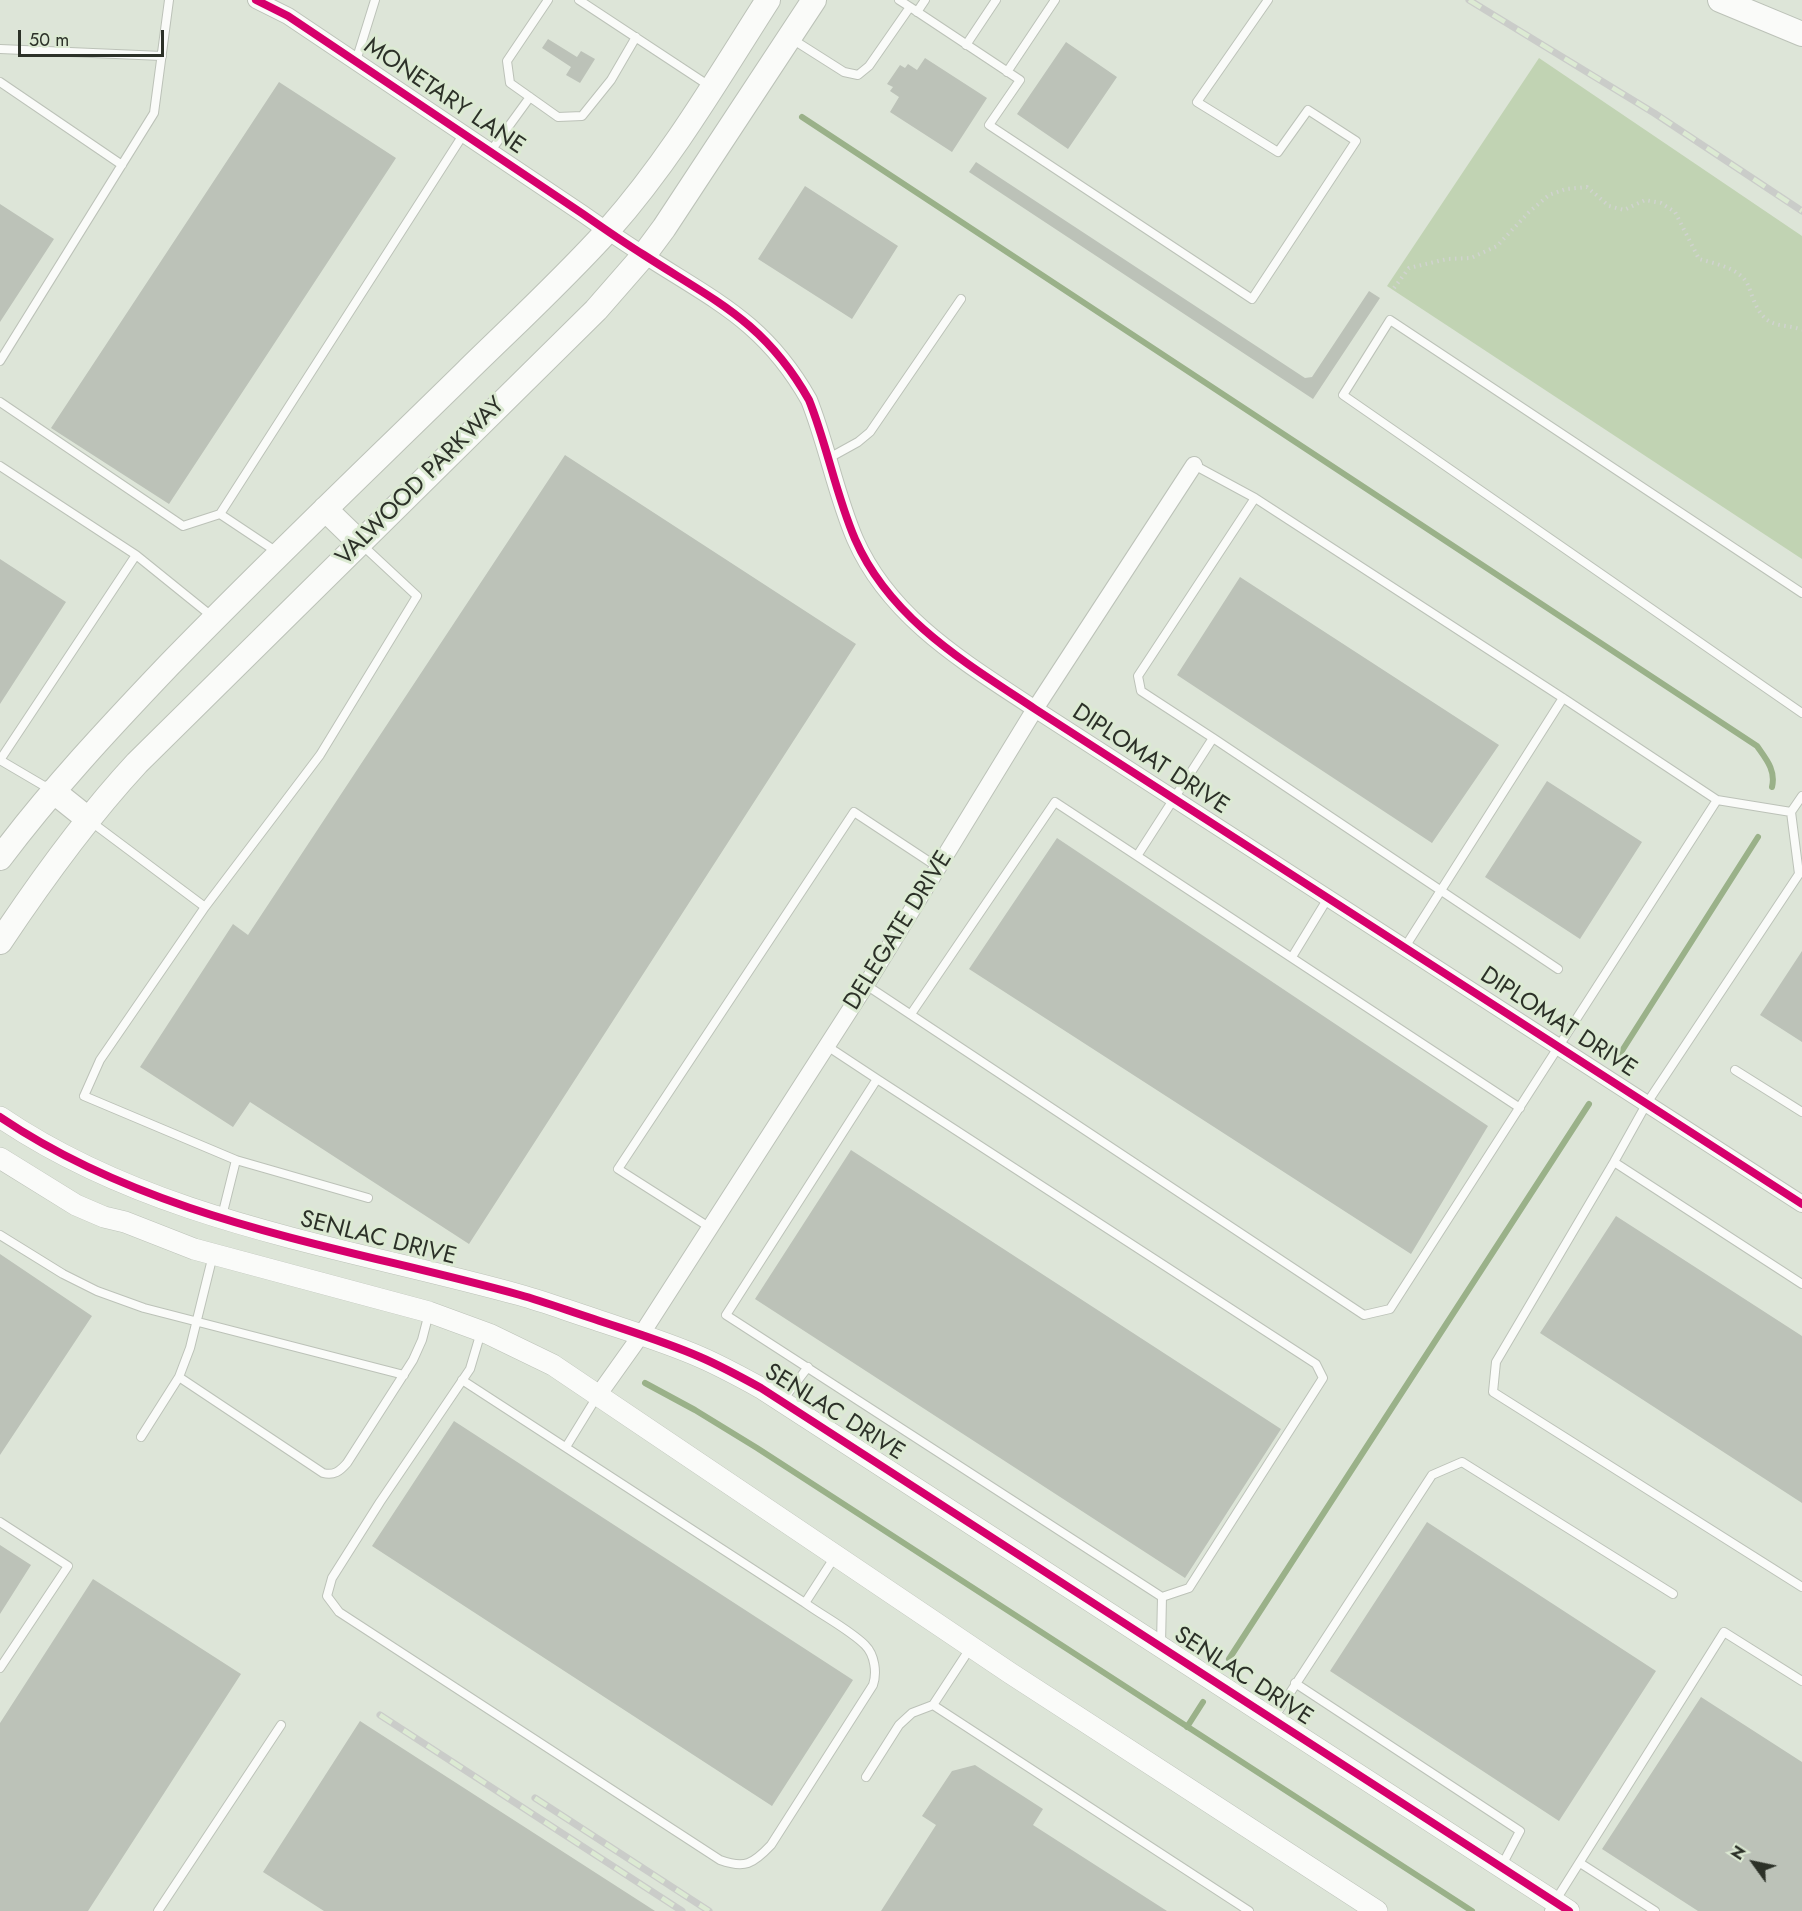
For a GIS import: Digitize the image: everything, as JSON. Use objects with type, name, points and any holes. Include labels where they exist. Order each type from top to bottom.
[{"type":"main road","name":"VALWOOD PARKWAY","points":[[0,942],[88,819],[137,763],[596,310],[644,255],[814,0]]},
{"type":"main road","points":[[1720,0],[1802,34]]},
{"type":"main road","name":"VALWOOD PARKWAY","points":[[0,858],[53,791],[107,730],[215,618],[540,300],[607,231],[656,170],[762,7]]},
{"type":"main road","points":[[762,7],[789,37]]},
{"type":"main road","points":[[326,509],[359,542]]},
{"type":"main road","points":[[53,791],[88,819]]},
{"type":"street","name":"MONETARY LANE","points":[[256,0],[277,5],[356,62],[607,231]]},
{"type":"street","name":"DIPLOMAT DRIVE","points":[[607,231],[715,298],[764,338],[799,383],[809,400],[855,538],[876,575],[896,602],[933,639],[1035,710],[1802,1204]]},
{"type":"street","name":"DELEGATE DRIVE","points":[[599,1395],[641,1335],[866,985],[1035,710],[1194,465]]},
{"type":"street","name":"SENLAC DRIVE","points":[[0,1117],[36,1141],[119,1182],[168,1202],[221,1220],[522,1296],[702,1357],[782,1401],[1501,1867],[1558,1908]]},
{"type":"street","points":[[0,1158],[76,1205],[194,1249],[429,1312],[481,1331],[553,1365],[972,1647],[1377,1911]]},
{"type":"street","points":[[213,1254],[221,1220]]},
{"type":"lane","points":[[0,361],[154,113],[169,0]]},
{"type":"lane","points":[[356,62],[375,0]]},
{"type":"lane","points":[[548,0],[507,61],[510,83],[558,117],[582,116],[610,80],[636,37]]},
{"type":"lane","points":[[579,0],[711,87]]},
{"type":"lane","points":[[899,0],[1020,80],[989,125],[1252,299],[1356,141],[1308,110],[1278,152],[1197,102],[1268,0]]},
{"type":"lane","points":[[789,37],[844,72],[858,75],[869,66],[914,10],[925,0]]},
{"type":"lane","points":[[966,45],[996,0]]},
{"type":"lane","points":[[1007,72],[1055,0]]},
{"type":"lane","points":[[0,49],[162,56]]},
{"type":"lane","points":[[0,82],[122,165]]},
{"type":"lane","points":[[490,152],[530,97]]},
{"type":"lane","points":[[0,402],[183,526],[220,514],[463,135]]},
{"type":"lane","points":[[828,458],[858,442],[870,432],[961,299]]},
{"type":"lane","points":[[1802,593],[1390,320],[1343,395],[1802,713]]},
{"type":"lane","points":[[1194,465],[1255,498],[1717,800],[1791,812]]},
{"type":"lane","points":[[0,466],[136,555],[215,618]]},
{"type":"lane","points":[[1255,498],[1138,676],[1140,691],[1558,969]]},
{"type":"lane","points":[[220,514],[280,554]]},
{"type":"lane","points":[[359,542],[417,596],[320,755],[205,907],[100,1060],[84,1096],[236,1160],[368,1198]]},
{"type":"lane","points":[[53,791],[0,760],[136,555]]},
{"type":"lane","points":[[1405,947],[1563,698]]},
{"type":"lane","points":[[1137,856],[1213,738]]},
{"type":"lane","points":[[1802,796],[1791,812],[1798,874],[1647,1103],[1496,1362],[1493,1392],[1802,1587]]},
{"type":"lane","points":[[866,985],[1364,1315],[1390,1309],[1717,800]]},
{"type":"lane","points":[[911,1014],[1055,801],[1520,1108]]},
{"type":"lane","points":[[709,1227],[618,1169],[854,812],[939,868]]},
{"type":"lane","points":[[88,819],[205,907]]},
{"type":"lane","points":[[1292,957],[1328,898]]},
{"type":"lane","points":[[826,1046],[1316,1364],[1323,1378],[1189,1588],[1162,1597]]},
{"type":"lane","points":[[1735,1070],[1802,1112]]},
{"type":"lane","points":[[878,1079],[726,1315],[1162,1597]]},
{"type":"lane","points":[[221,1220],[236,1160]]},
{"type":"lane","points":[[1614,1162],[1802,1284]]},
{"type":"lane","points":[[0,1235],[63,1275],[97,1291],[144,1308],[404,1375]]},
{"type":"lane","points":[[141,1437],[179,1377],[190,1348],[213,1254]]},
{"type":"lane","points":[[179,1377],[329,1475],[341,1470],[347,1463],[404,1375],[418,1349],[429,1312]]},
{"type":"lane","points":[[462,1380],[805,1603],[866,1646],[873,1660],[876,1676],[873,1685],[771,1845],[761,1856],[746,1865],[735,1866],[720,1860],[339,1612],[327,1596],[332,1578],[380,1502],[462,1380],[470,1369],[481,1331]]},
{"type":"lane","points":[[782,1401],[808,1367]]},
{"type":"lane","points":[[566,1447],[599,1395]]},
{"type":"lane","points":[[1272,1719],[1432,1475],[1462,1462],[1673,1594]]},
{"type":"lane","points":[[0,1522],[68,1566],[0,1668]]},
{"type":"lane","points":[[805,1603],[836,1555]]},
{"type":"lane","points":[[1160,1647],[1162,1597]]},
{"type":"lane","points":[[1558,1908],[1580,1863],[1724,1632],[1802,1681]]},
{"type":"lane","points":[[866,1776],[899,1725],[912,1713],[933,1705],[972,1647]]},
{"type":"lane","points":[[1296,1683],[1520,1831],[1501,1867]]},
{"type":"lane","points":[[933,1705],[1249,1911]]},
{"type":"lane","points":[[158,1911],[281,1725]]},
{"type":"lane","points":[[1580,1863],[1655,1911]]},
{"type":"path","points":[[1394,288],[1410,268],[1447,259],[1471,258],[1497,246],[1529,212],[1549,195],[1566,189],[1587,188],[1609,206],[1624,210],[1645,200],[1661,204],[1675,212],[1699,259],[1731,269],[1747,282],[1763,317],[1780,326],[1802,330]]},
{"type":"green space","points":[[1539,58],[1802,236],[1802,559],[1387,286]]},
{"type":"building","points":[[548,39],[577,57],[581,51],[595,59],[580,83],[566,75],[571,67],[542,48]]},
{"type":"building","points":[[1066,42],[1117,77],[1068,149],[1017,114]]},
{"type":"building","points":[[925,58],[987,98],[952,152],[890,112],[899,97],[890,91],[893,87],[887,84],[900,65],[905,68],[908,64],[917,70]]},
{"type":"building","points":[[279,82],[396,158],[169,504],[51,428]]},
{"type":"building","points":[[976,162],[1305,378],[1312,377],[1369,291],[1380,298],[1313,399],[969,172]]},
{"type":"building","points":[[805,186],[898,246],[852,319],[758,259]]},
{"type":"building","points":[[0,204],[54,239],[0,322]]},
{"type":"building","points":[[565,455],[856,644],[469,1244],[250,1102],[233,1127],[140,1067],[233,924],[248,935]]},
{"type":"building","points":[[0,559],[66,602],[0,704]]},
{"type":"building","points":[[1240,577],[1499,745],[1432,843],[1177,675]]},
{"type":"building","points":[[1547,781],[1642,842],[1580,939],[1485,877]]},
{"type":"building","points":[[1057,838],[1488,1126],[1411,1254],[969,969]]},
{"type":"building","points":[[1802,951],[1802,1042],[1760,1015]]},
{"type":"building","points":[[851,1150],[1281,1429],[1185,1578],[755,1299]]},
{"type":"building","points":[[1616,1216],[1802,1336],[1802,1503],[1540,1333]]},
{"type":"building","points":[[0,1254],[92,1316],[0,1455]]},
{"type":"building","points":[[454,1421],[853,1680],[772,1806],[372,1546]]},
{"type":"building","points":[[1427,1522],[1656,1671],[1559,1821],[1330,1671]]},
{"type":"building","points":[[0,1545],[31,1565],[0,1614]]},
{"type":"building","points":[[93,1579],[241,1674],[88,1911],[0,1911],[0,1723]]},
{"type":"building","points":[[1701,1697],[1802,1762],[1802,1911],[1698,1911],[1602,1849]]},
{"type":"building","points":[[360,1721],[655,1911],[324,1911],[263,1872]]},
{"type":"building","points":[[975,1765],[1043,1809],[1033,1825],[1167,1911],[881,1911],[936,1825],[922,1816],[952,1771]]},
{"type":"waterway","points":[[802,117],[1757,746],[1767,760],[1773,775],[1772,787]]},
{"type":"waterway","points":[[1618,1057],[1758,837]]},
{"type":"waterway","points":[[1229,1659],[1589,1104]]},
{"type":"waterway","points":[[645,1383],[757,1448],[1472,1911]]},
{"type":"waterway","points":[[1187,1727],[1203,1702]]},
{"type":"railway","points":[[1469,0],[1654,113],[1802,211]]},
{"type":"railway","points":[[380,1715],[682,1911]]},
{"type":"railway","points":[[535,1798],[709,1911]]},
{"type":"cycle path","points":[[256,0],[288,16],[621,240],[716,301],[756,332],[775,351],[809,400],[848,522],[870,567],[888,593],[932,637],[1035,709],[1802,1204]]},
{"type":"cycle path","points":[[0,1117],[60,1153],[122,1182],[186,1207],[319,1245],[529,1298],[661,1342],[723,1368],[761,1388],[1569,1911]]}]
